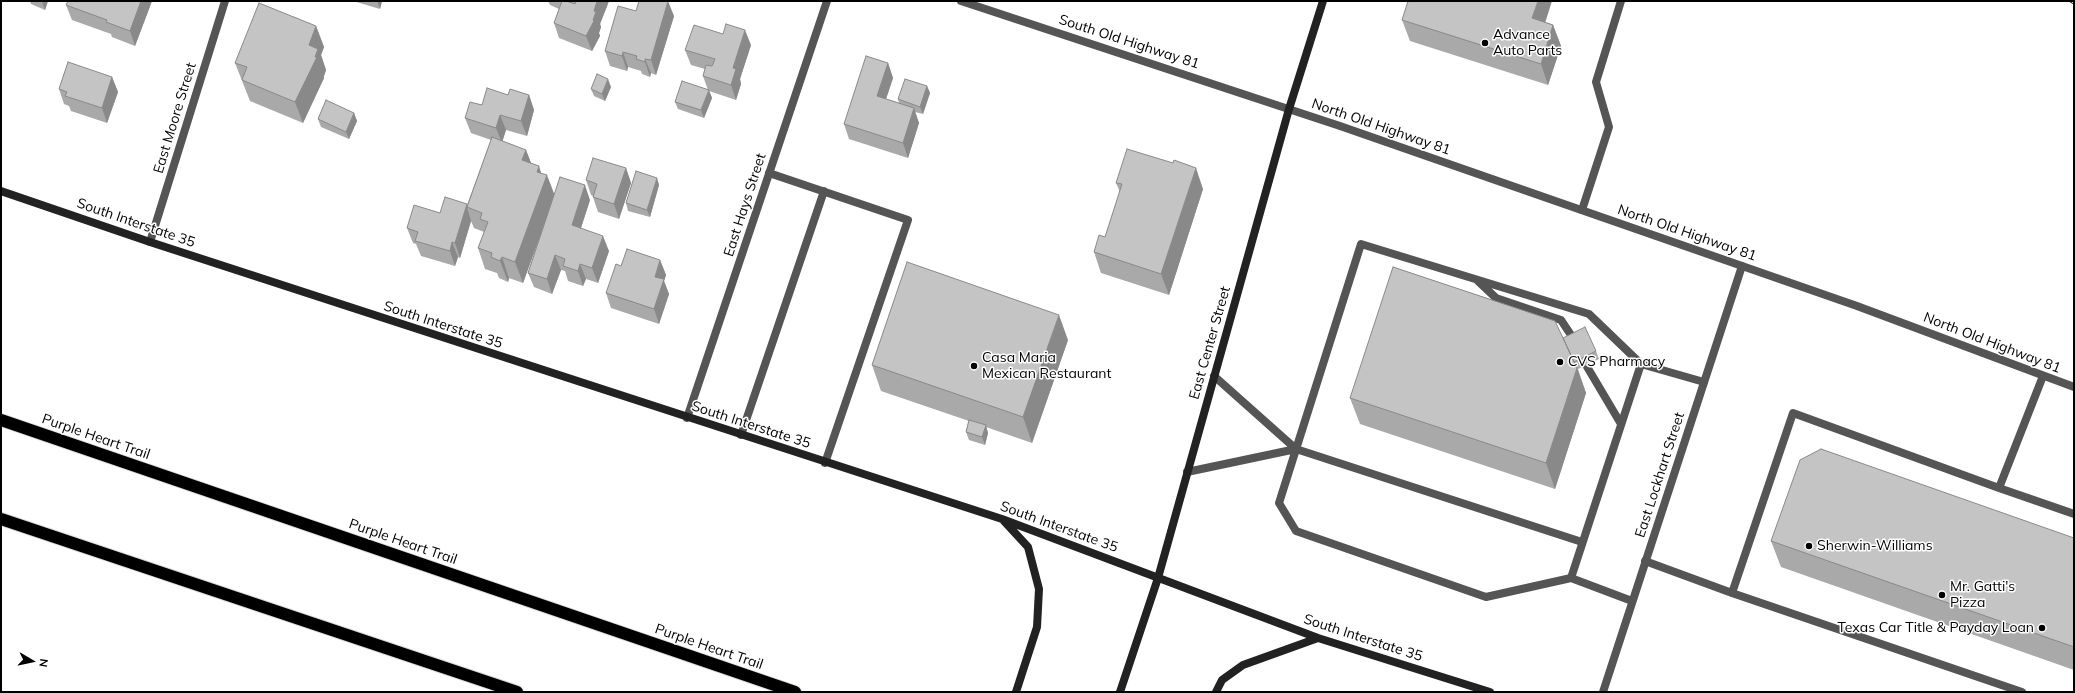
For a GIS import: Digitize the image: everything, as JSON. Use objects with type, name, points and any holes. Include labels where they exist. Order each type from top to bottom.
[{"type":"highway","name":"Purple Heart Trail","points":[[1,419],[794,692]]},
{"type":"highway","points":[[3,520],[517,692]]},
{"type":"main road","name":"East Center Street","points":[[1120,692],[1158,578],[1289,109],[1323,1]]},
{"type":"main road","name":"South Interstate 35","points":[[1,191],[150,242],[687,418],[1002,519],[1318,638],[1490,692]]},
{"type":"main road","points":[[1002,519],[1028,547],[1039,589],[1038,627],[1016,692]]},
{"type":"main road","points":[[1216,690],[1222,680],[1243,665],[1318,638]]},
{"type":"street","name":"East Moore Street","points":[[150,242],[225,1]]},
{"type":"street","name":"East Hays Street","points":[[687,418],[827,1]]},
{"type":"street","name":"South Old Highway 81","points":[[961,1],[1289,109]]},
{"type":"street","points":[[1582,210],[1609,127],[1596,82],[1621,1]]},
{"type":"street","name":"North Old Highway 81","points":[[1289,109],[1856,306],[2074,387]]},
{"type":"street","points":[[769,173],[908,220],[825,463]]},
{"type":"street","points":[[741,435],[824,191]]},
{"type":"street","points":[[1632,601],[1571,578],[1486,597],[1296,530],[1279,503],[1361,244],[1589,314],[1641,364],[1704,382]]},
{"type":"street","name":"East Lockhart Street","points":[[1602,692],[1742,266]]},
{"type":"street","points":[[1475,279],[1496,298],[1561,320],[1575,341]]},
{"type":"street","points":[[1571,578],[1641,364]]},
{"type":"street","points":[[1586,365],[1621,424]]},
{"type":"street","points":[[1214,376],[1296,449],[1582,542]]},
{"type":"street","points":[[1999,488],[2043,376]]},
{"type":"street","points":[[1732,593],[1793,413],[2074,514]]},
{"type":"street","points":[[1187,472],[1296,449]]},
{"type":"street","points":[[1645,561],[1732,593],[2022,692]]},
{"type":"building","points":[[68,1],[141,1],[130,31],[106,22],[107,20],[66,5]]},
{"type":"building","points":[[562,1],[575,4],[576,1],[597,1],[594,11],[596,12],[594,21],[586,36],[554,23]]},
{"type":"building","points":[[639,1],[668,1],[651,60],[645,59],[645,62],[636,59],[637,56],[623,52],[622,56],[605,51],[618,6],[636,11]]},
{"type":"building","name":"Advance Auto Parts","points":[[1408,1],[1538,1],[1532,18],[1553,25],[1541,64],[1402,20]]},
{"type":"building","points":[[259,3],[316,26],[309,45],[318,49],[315,57],[317,57],[295,102],[242,80],[247,67],[235,63]]},
{"type":"building","points":[[726,24],[745,30],[733,68],[736,69],[731,85],[703,76],[706,65],[712,66],[715,59],[685,50],[694,25],[723,34]]},
{"type":"building","points":[[866,56],[888,63],[877,96],[914,108],[903,143],[844,124]]},
{"type":"building","points":[[68,62],[112,77],[102,108],[65,96],[67,92],[59,89]]},
{"type":"building","points":[[597,74],[608,79],[602,94],[591,89]]},
{"type":"building","points":[[905,79],[927,86],[920,107],[898,99]]},
{"type":"building","points":[[682,81],[709,90],[701,110],[675,102]]},
{"type":"building","points":[[487,88],[508,95],[510,89],[529,95],[521,121],[500,115],[496,128],[465,118],[470,102],[482,105]]},
{"type":"building","points":[[326,100],[354,113],[346,132],[318,119]]},
{"type":"building","points":[[492,137],[526,150],[522,160],[539,166],[537,172],[547,175],[515,262],[502,257],[500,261],[491,257],[492,253],[478,248],[488,222],[480,219],[482,213],[467,207]]},
{"type":"building","points":[[1127,149],[1173,163],[1174,160],[1196,168],[1161,274],[1094,252],[1099,235],[1105,237],[1122,184],[1116,183]]},
{"type":"building","points":[[593,158],[626,168],[614,204],[593,197],[597,184],[586,180]]},
{"type":"building","points":[[636,171],[657,178],[647,210],[626,203]]},
{"type":"building","points":[[560,177],[585,185],[572,225],[603,236],[592,268],[580,264],[578,271],[563,266],[565,259],[555,255],[547,279],[528,273]]},
{"type":"building","points":[[445,197],[467,204],[455,243],[452,242],[450,251],[415,241],[418,232],[407,228],[414,205],[440,213]]},
{"type":"building","points":[[627,249],[660,260],[655,277],[664,279],[654,309],[606,293],[616,264],[621,266]]},
{"type":"building","name":"Casa Maria Mexican Restaurant","points":[[907,262],[1059,315],[1023,417],[872,365]]},
{"type":"building","name":"CVS Pharmacy","points":[[1393,267],[1555,321],[1577,368],[1546,463],[1350,398]]},
{"type":"building","points":[[1585,327],[1596,351],[1574,362],[1563,338]]},
{"type":"building","points":[[969,420],[986,425],[982,437],[966,432]]},
{"type":"building","points":[[1821,449],[2074,538],[2074,647],[1771,541],[1800,460]]},
{"type":"place","name":"Advance Auto Parts","points":[[1485,43]]},
{"type":"place","name":"CVS Pharmacy","points":[[1560,362]]},
{"type":"place","name":"Casa Maria Mexican Restaurant","points":[[974,366]]},
{"type":"place","name":"Sherwin-Williams","points":[[1809,546]]},
{"type":"place","name":"Mr. Gatti's Pizza","points":[[1942,595]]},
{"type":"place","name":"Texas Car Title & Payday Loan","points":[[2042,628]]}]
